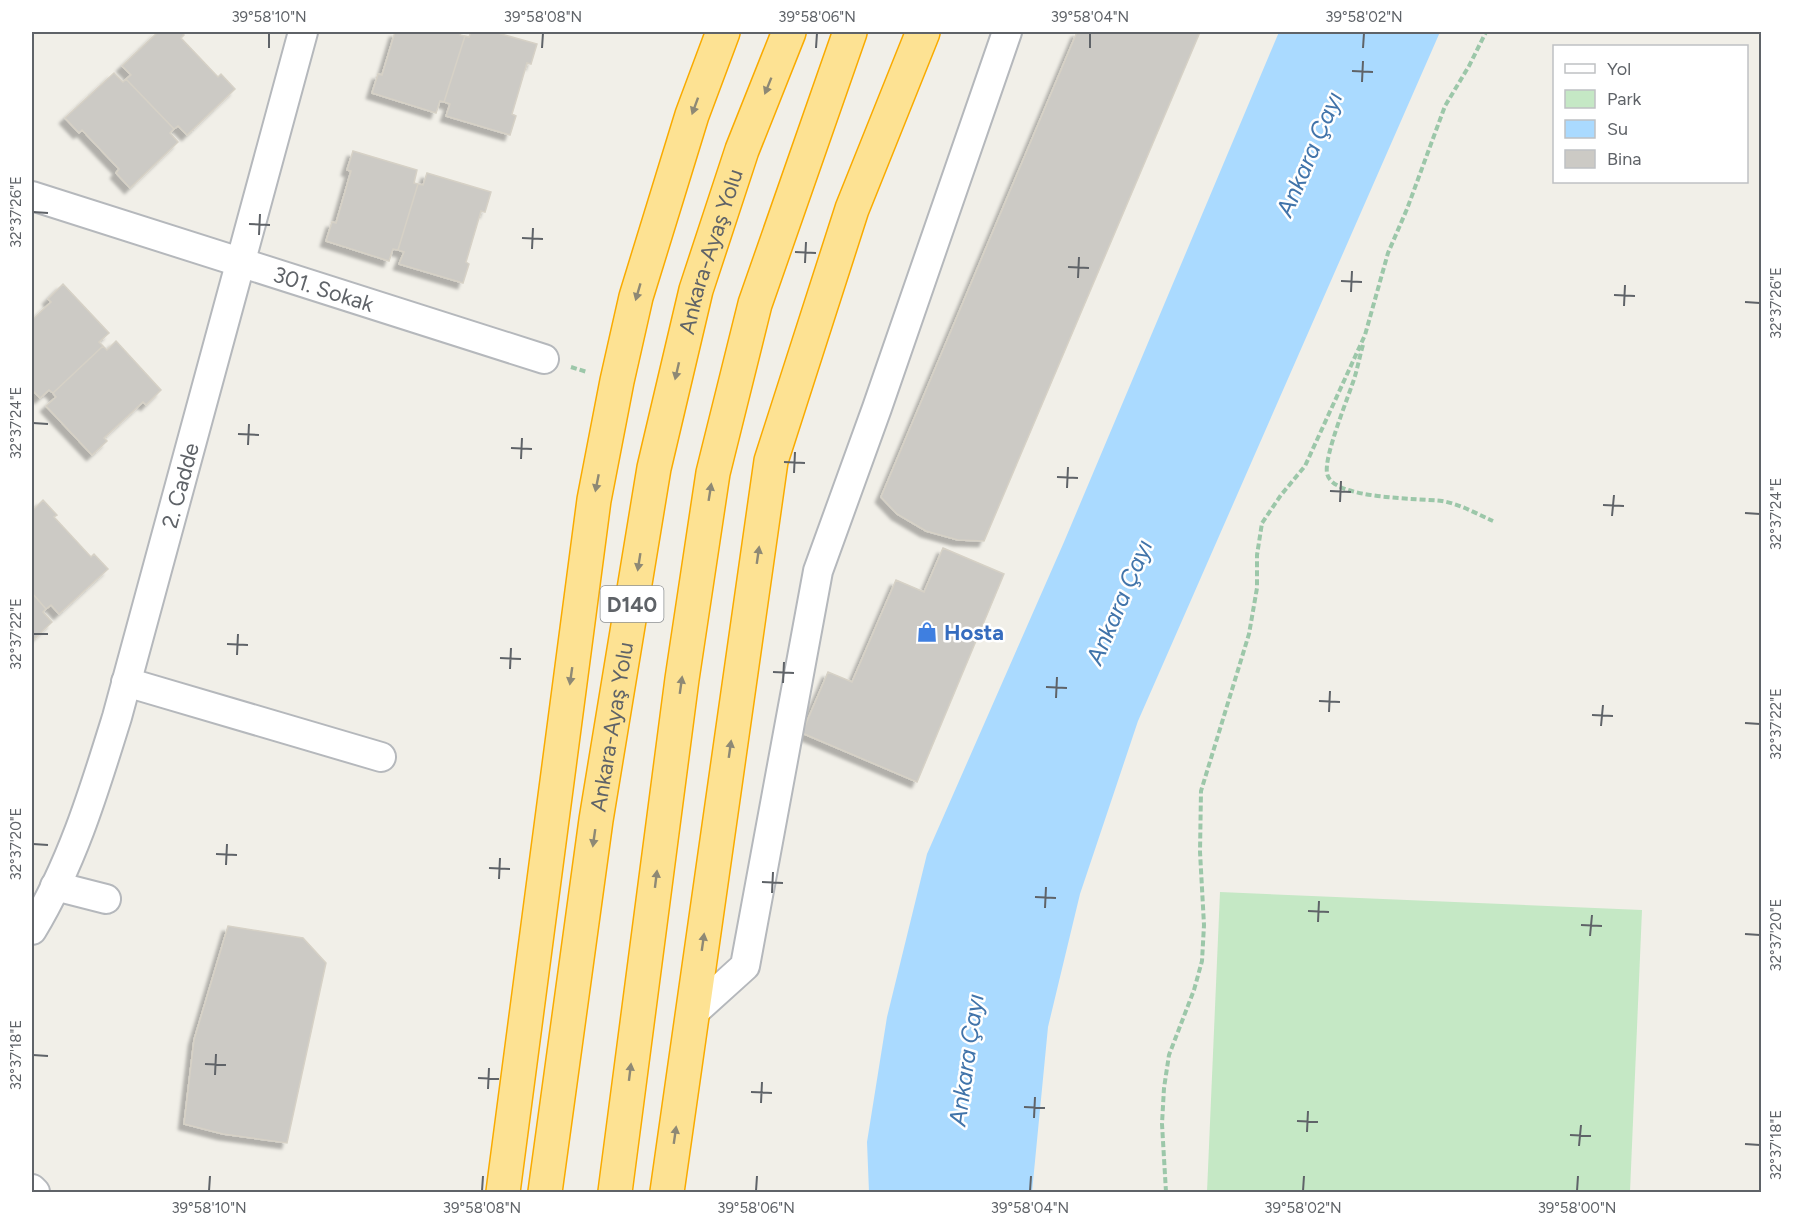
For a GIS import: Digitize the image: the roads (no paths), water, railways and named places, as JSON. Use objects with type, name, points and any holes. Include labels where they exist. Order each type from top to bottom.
[{"type":"highway","points":[[503,1192],[594,500],[617,381],[643,275],[692,115],[723,32]]},
{"type":"highway","name":"Ankara-Ayaş Yolu","points":[[545,1192],[596,820],[654,468],[696,290],[742,150],[789,32]]},
{"type":"highway","name":"D140","points":[[615,1192],[682,679],[713,473],[755,304],[850,32]]},
{"type":"highway","points":[[667,1192],[771,461],[852,209],[923,32]]},
{"type":"street","name":"2. Cadde","points":[[32,930],[68,861],[91,800],[126,682],[303,32]]},
{"type":"street","points":[[693,1013],[745,966],[818,571],[1007,32]]},
{"type":"street","name":"301. Sokak","points":[[32,196],[240,263],[455,344],[544,359]]},
{"type":"street","points":[[126,682],[381,757]]},
{"type":"street","points":[[56,886],[106,899]]},
{"type":"street","points":[[32,1188],[35,1192]]},
{"type":"water","name":"Ankara Çayı","points":[[1279,32],[1440,32],[1138,721],[1080,894],[1048,1027],[1032,1192],[869,1192],[867,1142],[887,1017],[927,854],[1064,542]]},
{"type":"place","name":"Hosta","points":[[927,632]]}]
